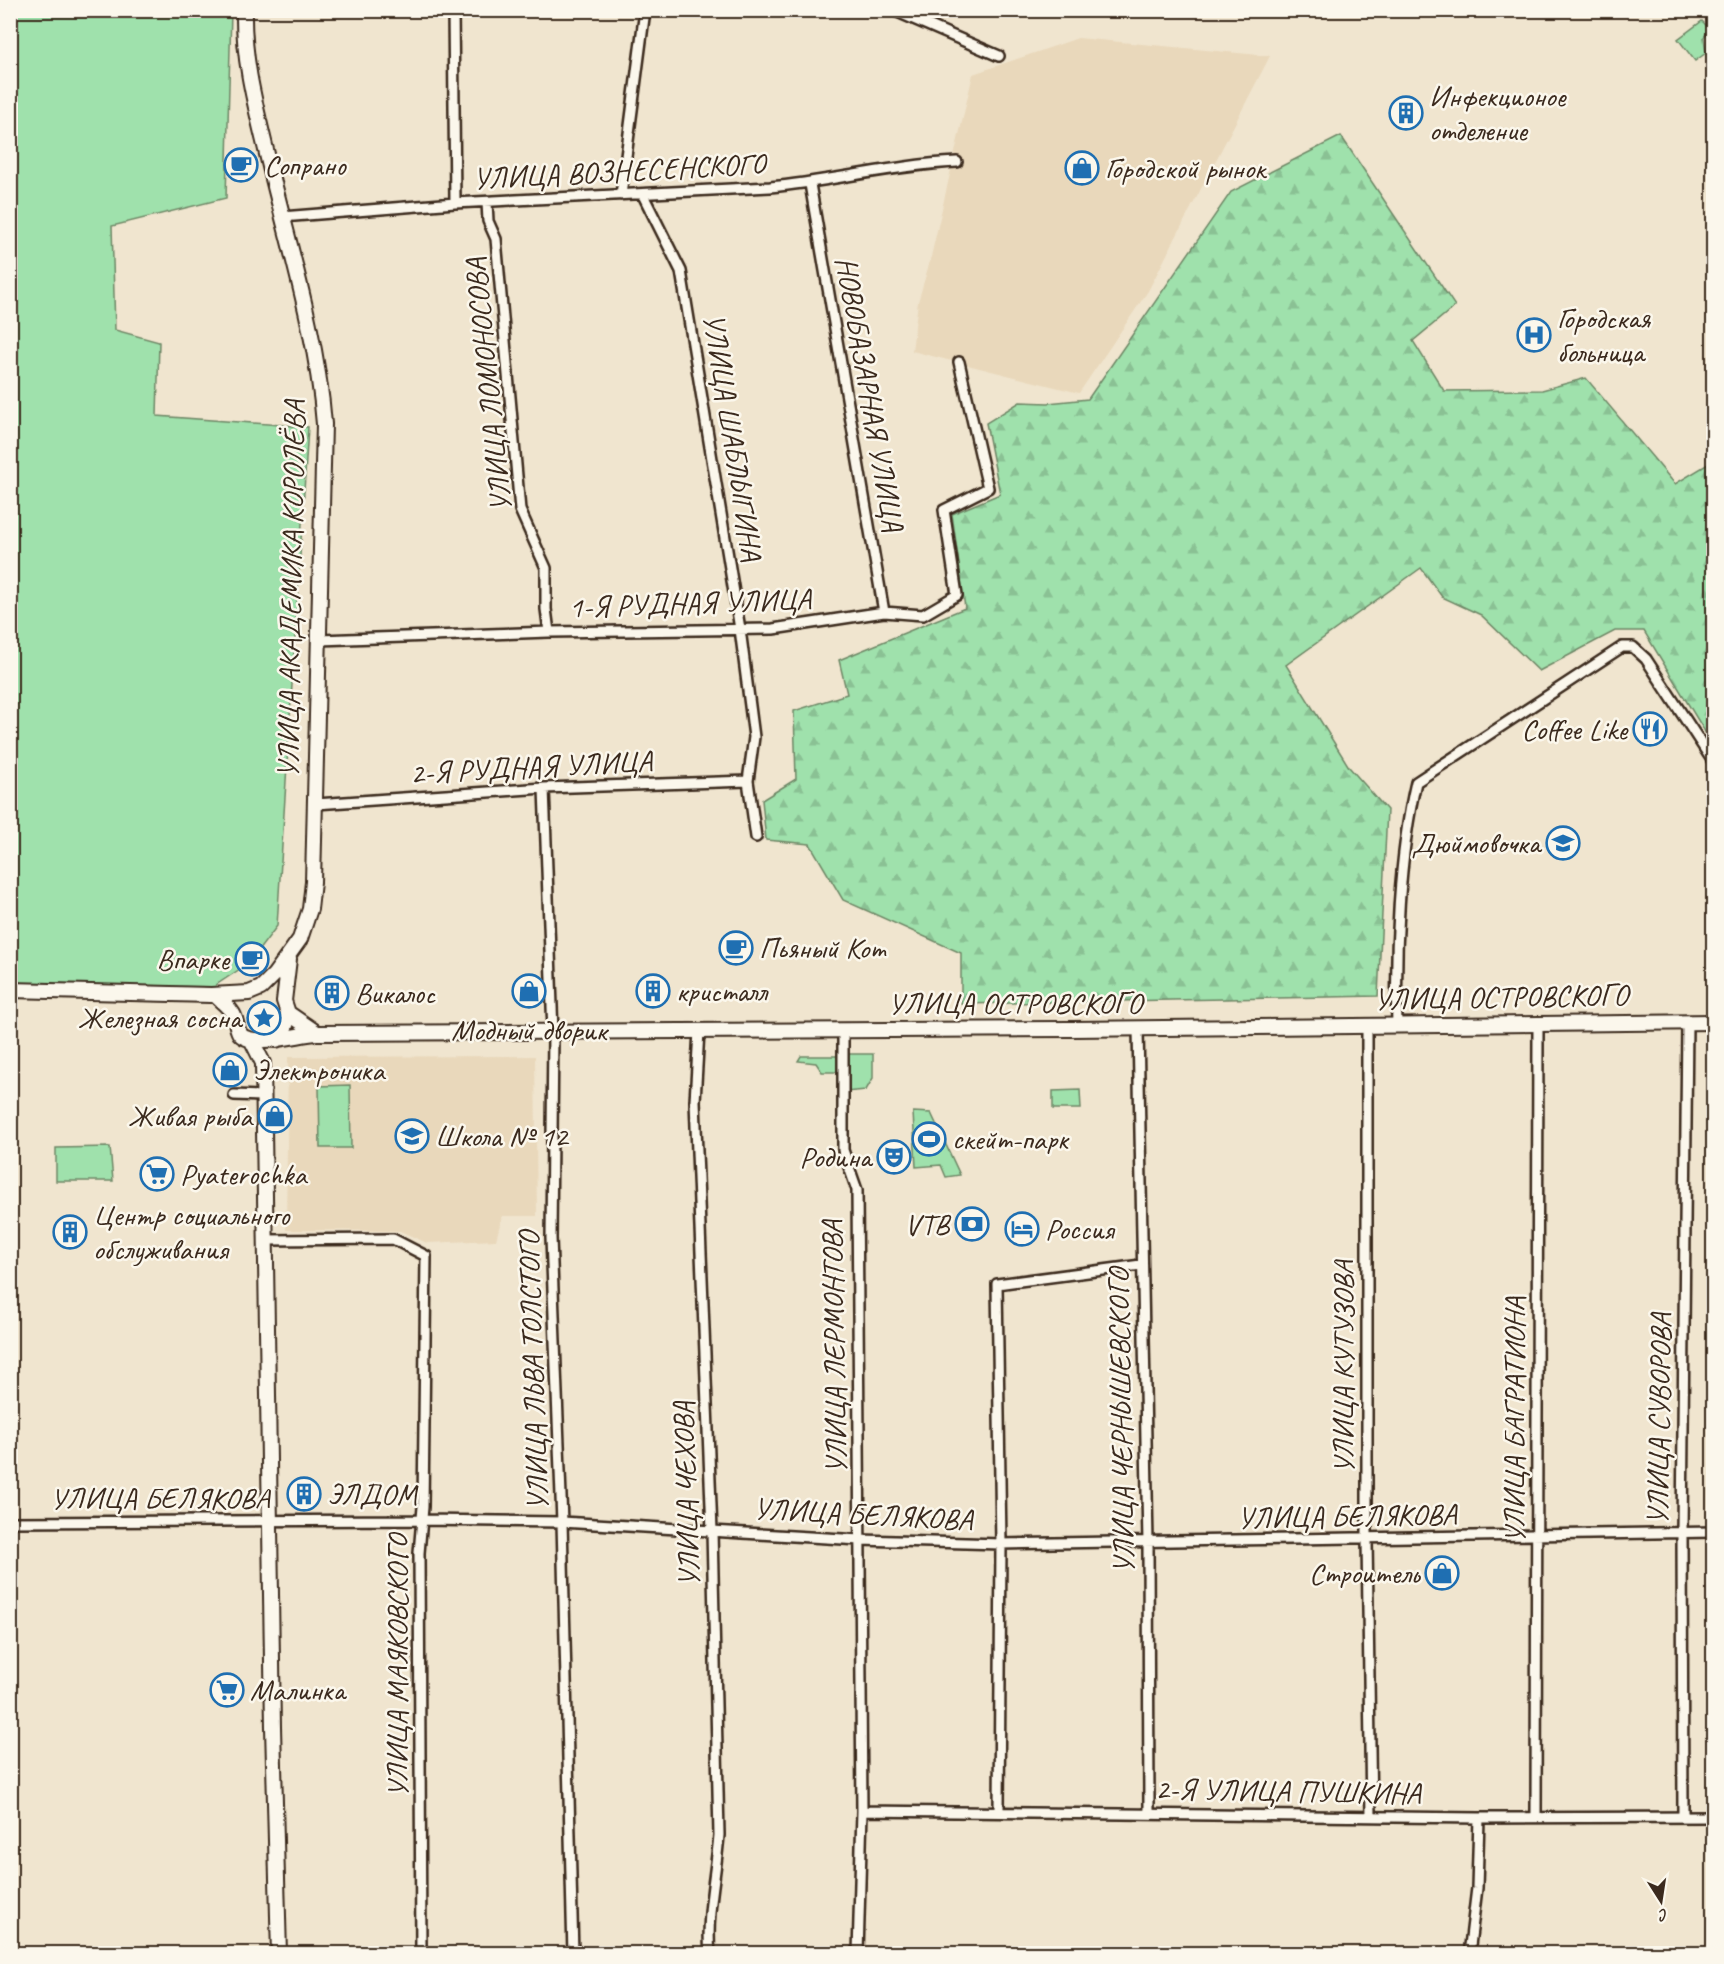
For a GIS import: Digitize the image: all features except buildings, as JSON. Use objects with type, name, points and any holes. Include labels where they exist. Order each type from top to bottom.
[{"type":"street","name":"УЛИЦА АКАДЕМИКА КОРОЛЁВА","points":[[243,10],[244,41],[251,87],[318,370],[323,402],[325,448],[316,804],[310,909],[300,939],[290,957]]},
{"type":"street","points":[[453,10],[455,203]]},
{"type":"street","points":[[621,195],[645,10]]},
{"type":"street","points":[[893,10],[999,56]]},
{"type":"street","name":"УЛИЦА ВОЗНЕСЕНСКОГО","points":[[282,217],[455,203],[643,195],[810,184],[915,164],[957,162]]},
{"type":"street","name":"НОВОБАЗАРНАЯ УЛИЦА","points":[[810,184],[884,612]]},
{"type":"street","name":"УЛИЦА ШАБЛЫГИНА","points":[[643,195],[681,271],[740,629],[754,737],[748,781],[756,837]]},
{"type":"street","name":"УЛИЦА ЛОМОНОСОВА","points":[[487,202],[488,221],[496,239],[520,510],[546,568],[546,609],[549,632]]},
{"type":"street","name":"1-Я РУДНАЯ УЛИЦА","points":[[319,640],[549,632],[773,629],[884,612],[923,615],[957,595],[944,510],[988,488],[959,362]]},
{"type":"street","points":[[1397,1025],[1396,974],[1408,816],[1416,782],[1622,647],[1633,647],[1646,658],[1713,763]]},
{"type":"street","name":"2-Я РУДНАЯ УЛИЦА","points":[[316,804],[544,788],[748,781]]},
{"type":"street","name":"УЛИЦА ЛЬВА ТОЛСТОГО","points":[[544,788],[553,1033],[551,1238],[562,1522],[573,1953]]},
{"type":"street","points":[[234,1016],[240,1002],[255,991],[290,957]]},
{"type":"street","points":[[262,1063],[286,1025],[290,957]]},
{"type":"street","points":[[10,990],[215,995],[255,991],[277,995],[286,1007],[317,1034]]},
{"type":"street","points":[[215,995],[234,1016],[236,1027],[242,1036],[252,1041],[277,1038]]},
{"type":"street","name":"УЛИЦА СУВОРОВА","points":[[1683,1816],[1682,1532],[1688,1022]]},
{"type":"street","name":"УЛИЦА ОСТРОВСКОГО","points":[[277,1038],[317,1034],[1138,1029],[1713,1022]]},
{"type":"street","name":"УЛИЦА БАГРАТИОНА","points":[[1536,1817],[1538,1023]]},
{"type":"street","name":"УЛИЦА КУТУЗОВА","points":[[1367,1026],[1367,1540],[1371,1816]]},
{"type":"street","name":"УЛИЦА ЧЕРНЫШЕВСКОГО","points":[[1138,1029],[1148,1543],[1149,1813]]},
{"type":"street","name":"УЛИЦА ЧЕХОВА","points":[[699,1031],[695,1101],[712,1531],[719,1835],[716,1876],[708,1912],[710,1953]]},
{"type":"street","name":"УЛИЦА ЛЕРМОНТОВА","points":[[843,1031],[843,1150],[857,1190],[862,1811],[858,1953]]},
{"type":"street","points":[[252,1041],[262,1063],[279,1953]]},
{"type":"street","points":[[234,1095],[262,1096]]},
{"type":"street","name":"УЛИЦА МАЯКОВСКОГО","points":[[265,1240],[393,1239],[426,1257],[422,1520],[418,1553],[421,1953]]},
{"type":"street","points":[[999,1810],[1001,1544],[997,1284],[1141,1265]]},
{"type":"street","name":"УЛИЦА БЕЛЯКОВА","points":[[10,1522],[422,1520],[562,1522],[860,1540],[1001,1544],[1367,1540],[1713,1532]]},
{"type":"street","name":"2-Я УЛИЦА ПУШКИНА","points":[[862,1811],[999,1810],[1479,1818],[1713,1817]]},
{"type":"street","points":[[1469,1953],[1477,1888],[1479,1818]]},
{"type":"shaded area","name":"Городской рынок","points":[[1078,38],[1270,56],[1148,291],[1079,393],[912,351],[918,302],[930,261],[973,74]]},
{"type":"shaded area","name":"Школа № 12","points":[[535,1056],[537,1216],[502,1216],[496,1240],[427,1243],[400,1231],[286,1230],[288,1057]]},
{"type":"green space","points":[[11,11],[231,11],[226,198],[112,226],[115,330],[159,342],[157,416],[308,427],[277,926],[249,963],[216,985],[211,995],[11,989]]},
{"type":"green space","points":[[1702,21],[1710,29],[1704,37],[1706,53],[1695,61],[1678,39]]},
{"type":"green space","points":[[1341,136],[1455,306],[1413,341],[1444,391],[1542,390],[1586,378],[1675,484],[1713,461],[1713,745],[1644,631],[1615,631],[1539,671],[1481,615],[1442,597],[1421,568],[1286,665],[1349,767],[1387,810],[1378,996],[961,1004],[961,953],[843,900],[810,844],[766,840],[762,800],[796,779],[794,711],[847,694],[839,660],[965,608],[952,514],[1000,494],[986,423],[1020,402],[1048,403],[1088,399],[1231,192]]},
{"type":"green space","points":[[845,1054],[873,1054],[873,1078],[866,1090],[845,1092]]},
{"type":"green space","points":[[801,1056],[837,1056],[837,1072],[822,1072],[816,1063],[798,1061]]},
{"type":"green space","points":[[350,1085],[351,1148],[320,1148],[319,1086]]},
{"type":"green space","points":[[1080,1090],[1081,1109],[1053,1109],[1053,1091]]},
{"type":"green space","name":"скейт-парк","points":[[913,1112],[931,1113],[960,1175],[946,1177],[941,1165],[916,1167]]},
{"type":"green space","points":[[110,1147],[113,1181],[56,1181],[56,1148]]},
{"type":"place","name":"Инфекционое отделение","points":[[1406,113]]},
{"type":"place","name":"Сопрано","points":[[241,165]]},
{"type":"place","name":"Городской рынок","points":[[1082,168]]},
{"type":"place","name":"Городская больница","points":[[1534,335]]},
{"type":"place","name":"Coffee Like","points":[[1650,729]]},
{"type":"place","name":"Дюймовочка","points":[[1563,843]]},
{"type":"place","name":"Пьяный Кот","points":[[736,948]]},
{"type":"place","name":"Впарке","points":[[252,959]]},
{"type":"place","name":"Модный дворик","points":[[529,991]]},
{"type":"place","name":"кристалл","points":[[653,991]]},
{"type":"place","name":"Викалос","points":[[332,993]]},
{"type":"place","name":"Железная сосна","points":[[264,1018]]},
{"type":"place","name":"Электроника","points":[[230,1070]]},
{"type":"place","name":"Живая рыба","points":[[275,1116]]},
{"type":"place","name":"Школа № 12","points":[[412,1136]]},
{"type":"place","name":"скейт-парк","points":[[929,1139]]},
{"type":"place","name":"Родина","points":[[894,1157]]},
{"type":"place","name":"Pyaterochka","points":[[157,1174]]},
{"type":"place","name":"VTB","points":[[972,1224]]},
{"type":"place","name":"Россия","points":[[1022,1229]]},
{"type":"place","name":"Центр социального обслуживания","points":[[70,1232]]},
{"type":"place","name":"ЭЛДОМ","points":[[304,1494]]},
{"type":"place","name":"Строитель","points":[[1442,1573]]},
{"type":"place","name":"Малинка","points":[[227,1690]]}]
